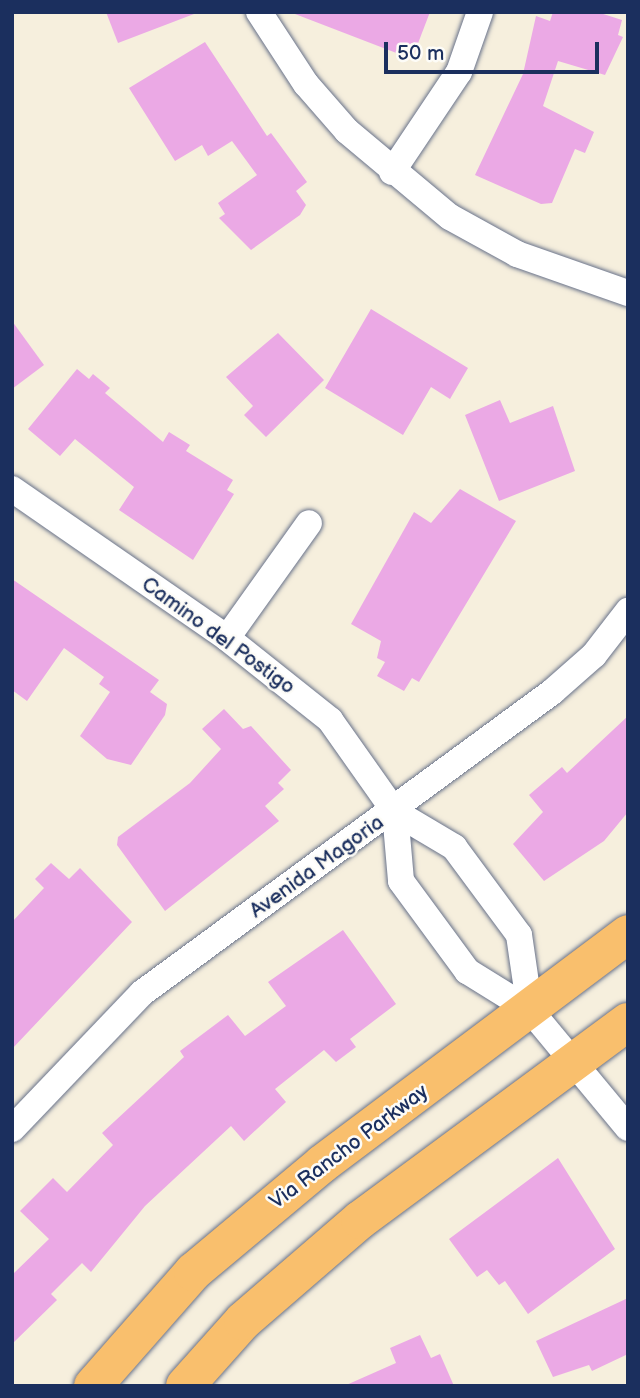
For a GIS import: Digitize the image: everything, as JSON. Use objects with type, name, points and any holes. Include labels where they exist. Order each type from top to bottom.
[{"type":"main road","name":"Via Rancho Parkway","points":[[93,1386],[193,1272],[322,1164],[628,934]]},
{"type":"main road","points":[[185,1386],[243,1321],[360,1220],[628,1021]]},
{"type":"street","points":[[259,12],[306,84],[392,172],[450,217],[517,254],[628,293]]},
{"type":"street","points":[[392,172],[459,72],[480,12]]},
{"type":"street","name":"Camino del Postigo","points":[[12,489],[227,638],[330,720],[395,812]]},
{"type":"street","points":[[227,638],[309,523]]},
{"type":"street","name":"Avenida Magoria","points":[[12,1129],[142,993],[395,812],[551,692],[594,655],[628,611]]},
{"type":"street","points":[[395,812],[401,881],[467,971],[530,1010],[570,1065],[628,1128]]},
{"type":"street","points":[[395,812],[454,847],[519,935],[530,1010]]},
{"type":"building","points":[[106,12],[193,12],[194,14],[118,43]]},
{"type":"building","points":[[430,12],[412,59],[295,14]]},
{"type":"building","points":[[553,12],[597,12],[622,20],[618,35],[623,37],[605,75],[558,61],[543,106],[594,132],[585,153],[575,149],[552,203],[541,204],[475,175],[523,74],[536,16],[550,21]]},
{"type":"building","points":[[205,42],[267,136],[271,133],[307,182],[296,191],[306,205],[300,215],[251,250],[219,218],[225,214],[218,203],[257,175],[232,141],[208,156],[202,145],[175,161],[129,88]]},
{"type":"building","points":[[371,309],[468,368],[450,399],[431,387],[403,435],[325,388]]},
{"type":"building","points":[[12,321],[44,365],[12,389]]},
{"type":"building","points":[[278,333],[324,380],[266,437],[244,415],[253,406],[226,377]]},
{"type":"building","points":[[77,369],[89,379],[93,374],[110,388],[105,393],[163,442],[169,432],[190,445],[186,451],[233,480],[227,490],[234,494],[193,560],[119,510],[134,487],[75,439],[60,456],[28,429]]},
{"type":"building","points":[[500,400],[510,423],[553,406],[575,471],[499,501],[465,415]]},
{"type":"building","points":[[460,489],[516,521],[419,682],[412,678],[404,691],[377,676],[385,662],[377,658],[381,641],[351,624],[414,512],[431,523]]},
{"type":"building","points":[[12,579],[159,680],[150,692],[167,704],[165,715],[131,765],[107,759],[80,736],[110,692],[99,684],[104,677],[64,648],[27,701],[12,690]]},
{"type":"building","points":[[224,709],[243,729],[251,726],[291,770],[278,783],[284,789],[265,806],[279,821],[165,911],[117,845],[118,837],[190,783],[221,749],[202,729]]},
{"type":"building","points":[[628,716],[628,812],[604,841],[544,881],[513,844],[543,812],[529,795],[562,767],[567,773]]},
{"type":"building","points":[[51,863],[69,879],[80,868],[132,922],[12,1049],[12,922],[44,888],[35,879]]},
{"type":"building","points":[[343,930],[396,1004],[350,1039],[356,1047],[336,1062],[324,1050],[275,1089],[286,1102],[244,1141],[231,1126],[145,1206],[91,1272],[82,1263],[51,1294],[57,1300],[12,1344],[12,1275],[49,1239],[20,1211],[53,1178],[67,1192],[113,1145],[102,1133],[184,1057],[180,1051],[228,1015],[245,1036],[286,1006],[268,982]]},
{"type":"building","points":[[558,1158],[615,1249],[528,1314],[505,1281],[499,1285],[487,1270],[477,1277],[449,1239]]},
{"type":"building","points":[[628,1298],[628,1354],[592,1371],[589,1365],[553,1377],[536,1341]]},
{"type":"building","points":[[420,1335],[431,1358],[440,1354],[454,1386],[344,1386],[396,1363],[390,1348]]}]
